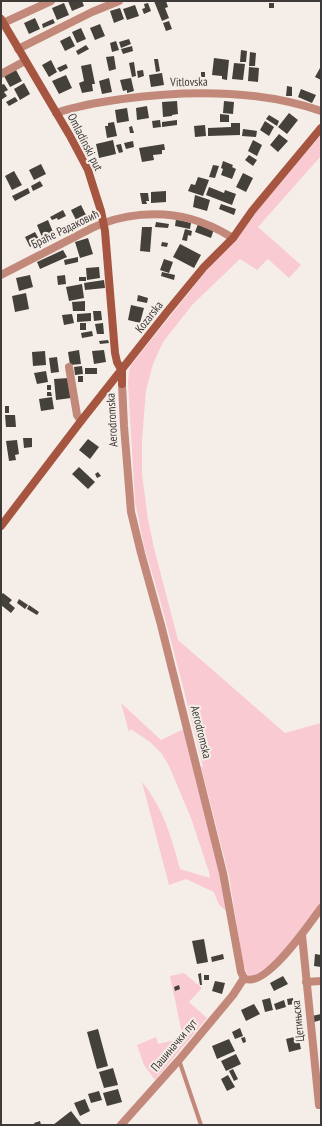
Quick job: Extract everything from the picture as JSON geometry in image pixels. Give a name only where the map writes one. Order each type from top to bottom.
[{"type":"street","points":[[2,22],[52,1]]},
{"type":"street","points":[[18,49],[92,12],[119,1]]},
{"type":"street","name":"Omladinski put","points":[[2,22],[88,170],[104,222],[115,353],[117,362],[122,371],[122,384]]},
{"type":"street","points":[[1,74],[25,61]]},
{"type":"street","name":"Vitlovska","points":[[56,113],[106,101],[192,93],[226,93],[264,97],[304,105],[321,111]]},
{"type":"street","name":"Kozarska","points":[[1,526],[204,267],[233,238],[252,211],[321,128]]},
{"type":"street","name":"Браће Радаковић","points":[[1,275],[104,222],[118,219],[150,215],[191,218],[205,223],[233,238]]},
{"type":"street","points":[[69,367],[77,415],[81,422]]},
{"type":"street","name":"Aerodromska","points":[[122,384],[131,512],[169,655],[223,873],[241,972],[244,978]]},
{"type":"street","points":[[244,978],[252,981],[259,978],[273,967],[302,935],[321,908]]},
{"type":"street","name":"Цетињска","points":[[302,935],[319,1104]]},
{"type":"street","name":"Пашиначки пут","points":[[121,1125],[179,1060],[233,994],[244,978]]},
{"type":"street","points":[[306,982],[321,981]]},
{"type":"lane","points":[[179,1060],[200,1125]]},
{"type":"shaded area","points":[[321,135],[321,156],[258,227],[301,265],[289,278],[268,259],[257,270],[240,259],[193,304],[163,342],[153,364],[146,390],[142,441],[142,474],[148,520],[154,548],[178,640],[285,733],[321,723],[321,902],[309,920],[275,961],[252,977],[247,974],[243,963],[229,876],[201,767],[203,767],[180,675],[144,546],[135,502],[128,383],[131,365],[211,265]]},
{"type":"shaded area","points":[[121,703],[161,740],[184,729],[220,870],[228,911],[220,906],[214,892],[186,879],[169,885],[142,782],[156,802],[166,824],[180,869],[210,878],[209,872],[191,818],[169,766],[162,754],[150,742],[131,729],[129,732]]},
{"type":"shaded area","points":[[184,973],[202,988],[189,1002],[207,1018],[155,1080],[144,1065],[137,1045],[156,1037],[158,1044],[183,1038],[170,976]]},
{"type":"building","points":[[68,1],[82,1],[84,6],[72,11]]},
{"type":"building","points":[[154,1],[166,1],[168,7],[165,8],[169,18],[162,21]]},
{"type":"building","points":[[64,3],[69,15],[57,20],[52,8]]},
{"type":"building","points":[[148,3],[151,11],[144,14],[142,9],[145,8],[144,4]]},
{"type":"building","points":[[269,3],[274,3],[274,8],[269,8]]},
{"type":"building","points":[[135,5],[139,16],[127,20],[123,9]]},
{"type":"building","points":[[120,8],[124,19],[114,23],[110,11]]},
{"type":"building","points":[[35,18],[40,29],[29,34],[24,23]]},
{"type":"building","points":[[53,19],[55,23],[43,28],[42,24]]},
{"type":"building","points":[[169,21],[172,29],[166,31],[163,23]]},
{"type":"building","points":[[100,24],[105,36],[95,40],[90,28]]},
{"type":"building","points":[[81,28],[86,39],[77,43],[72,32]]},
{"type":"building","points":[[70,36],[75,46],[65,51],[60,41]]},
{"type":"building","points":[[129,39],[131,44],[121,48],[119,42]]},
{"type":"building","points":[[116,41],[119,50],[112,52],[110,43]]},
{"type":"building","points":[[86,45],[89,49],[78,55],[76,51]]},
{"type":"building","points":[[132,46],[133,51],[123,54],[121,49]]},
{"type":"building","points":[[241,50],[247,51],[246,62],[240,62]]},
{"type":"building","points":[[250,52],[256,53],[255,66],[249,66]]},
{"type":"building","points":[[114,56],[116,69],[109,71],[106,57]]},
{"type":"building","points":[[214,58],[229,60],[227,80],[222,79],[222,76],[212,75]]},
{"type":"building","points":[[154,59],[158,59],[160,71],[156,72]]},
{"type":"building","points":[[51,60],[57,72],[49,77],[42,65]]},
{"type":"building","points":[[134,62],[136,76],[132,77],[129,63]]},
{"type":"building","points":[[234,63],[245,64],[243,80],[232,79]]},
{"type":"building","points":[[66,64],[68,68],[60,72],[57,68]]},
{"type":"building","points":[[91,64],[95,84],[92,84],[93,91],[82,93],[79,83],[84,81],[81,66]]},
{"type":"building","points":[[249,67],[259,68],[258,82],[248,81]]},
{"type":"building","points":[[320,68],[321,69],[321,80],[315,77]]},
{"type":"building","points":[[16,70],[22,81],[10,87],[4,76]]},
{"type":"building","points":[[143,70],[144,76],[138,78],[137,71]]},
{"type":"building","points":[[201,72],[205,72],[205,77],[201,77]]},
{"type":"building","points":[[162,73],[164,85],[151,87],[149,75]]},
{"type":"building","points":[[66,75],[72,88],[59,94],[52,81]]},
{"type":"building","points":[[109,78],[112,92],[102,94],[99,81]]},
{"type":"building","points":[[131,78],[134,91],[127,93],[127,90],[123,91],[120,80]]},
{"type":"building","points":[[24,83],[30,94],[20,100],[14,89]]},
{"type":"building","points":[[4,84],[8,90],[4,92],[7,96],[1,100],[1,85]]},
{"type":"building","points":[[287,86],[292,87],[292,96],[286,96]]},
{"type":"building","points":[[301,89],[316,95],[312,103],[298,97]]},
{"type":"building","points":[[15,97],[18,101],[9,106],[6,102]]},
{"type":"building","points":[[177,101],[178,114],[163,117],[162,102]]},
{"type":"building","points":[[224,101],[234,102],[233,114],[223,113]]},
{"type":"building","points":[[147,106],[149,118],[137,120],[136,108]]},
{"type":"building","points":[[127,108],[129,121],[117,123],[115,110]]},
{"type":"building","points":[[289,113],[298,120],[287,134],[278,127]]},
{"type":"building","points":[[220,114],[229,115],[229,122],[220,122]]},
{"type":"building","points":[[269,115],[279,121],[277,126],[266,119]]},
{"type":"building","points":[[160,120],[161,127],[153,128],[152,121]]},
{"type":"building","points":[[177,120],[177,125],[162,127],[162,122]]},
{"type":"building","points":[[265,121],[274,127],[269,136],[260,130]]},
{"type":"building","points":[[114,122],[117,136],[107,138],[105,126],[108,126],[108,123]]},
{"type":"building","points":[[231,123],[240,123],[240,135],[208,136],[208,128],[231,127]]},
{"type":"building","points":[[205,125],[206,136],[195,137],[194,126]]},
{"type":"building","points":[[132,126],[134,133],[130,133],[129,127]]},
{"type":"building","points":[[243,129],[257,131],[256,137],[242,136]]},
{"type":"building","points":[[279,134],[288,141],[278,152],[270,145]]},
{"type":"building","points":[[113,140],[116,154],[99,158],[96,144]]},
{"type":"building","points":[[253,140],[262,145],[257,156],[248,151]]},
{"type":"building","points":[[133,141],[134,147],[126,149],[124,143]]},
{"type":"building","points":[[121,144],[123,152],[119,153],[116,145]]},
{"type":"building","points":[[164,144],[165,150],[162,150],[162,154],[153,155],[154,160],[142,162],[139,148]]},
{"type":"building","points":[[249,155],[257,160],[253,166],[245,160]]},
{"type":"building","points":[[223,161],[233,165],[232,167],[236,169],[232,179],[221,175]]},
{"type":"building","points":[[41,164],[46,174],[34,180],[29,170]]},
{"type":"building","points":[[213,165],[219,166],[215,178],[209,177]]},
{"type":"building","points":[[14,171],[22,185],[12,190],[5,176]]},
{"type":"building","points":[[243,173],[253,178],[246,192],[236,187]]},
{"type":"building","points":[[198,177],[209,180],[203,196],[188,191],[191,184],[195,185]]},
{"type":"building","points":[[40,181],[43,186],[33,191],[31,186]]},
{"type":"building","points":[[209,187],[224,193],[225,190],[236,194],[232,205],[206,195]]},
{"type":"building","points":[[28,188],[30,193],[15,201],[12,196]]},
{"type":"building","points":[[166,191],[166,202],[151,203],[151,192]]},
{"type":"building","points":[[140,193],[148,193],[149,201],[146,201],[147,204],[142,204]]},
{"type":"building","points":[[195,195],[210,200],[207,211],[193,207]]},
{"type":"building","points":[[221,204],[236,209],[234,215],[219,209]]},
{"type":"building","points":[[81,205],[87,217],[77,222],[71,210]]},
{"type":"building","points":[[63,210],[66,216],[58,220],[57,218],[52,220],[50,217]]},
{"type":"building","points":[[176,219],[191,223],[190,229],[175,226]]},
{"type":"building","points":[[48,220],[53,232],[42,237],[37,225]]},
{"type":"building","points":[[156,222],[169,224],[168,228],[155,227]]},
{"type":"building","points":[[198,224],[214,229],[211,238],[195,232]]},
{"type":"building","points":[[142,227],[152,227],[150,252],[140,251]]},
{"type":"building","points":[[185,229],[192,231],[191,236],[188,235],[187,241],[182,240]]},
{"type":"building","points":[[35,232],[40,241],[30,247],[25,237]]},
{"type":"building","points":[[88,238],[93,254],[80,258],[75,242]]},
{"type":"building","points":[[162,242],[168,243],[167,247],[161,246]]},
{"type":"building","points":[[180,244],[201,255],[194,268],[173,257]]},
{"type":"building","points":[[63,250],[67,257],[40,269],[37,262]]},
{"type":"building","points":[[78,257],[78,262],[65,265],[64,260]]},
{"type":"building","points":[[164,259],[173,262],[169,273],[160,270]]},
{"type":"building","points":[[99,267],[100,278],[87,280],[86,268]]},
{"type":"building","points":[[162,272],[175,275],[174,280],[161,276]]},
{"type":"building","points":[[30,275],[33,287],[19,291],[16,278]]},
{"type":"building","points":[[65,275],[66,284],[58,285],[57,276]]},
{"type":"building","points":[[79,277],[86,277],[86,281],[79,281]]},
{"type":"building","points":[[104,280],[105,288],[85,290],[84,283]]},
{"type":"building","points":[[82,284],[84,298],[69,301],[66,287]]},
{"type":"building","points":[[26,293],[29,309],[15,312],[12,296]]},
{"type":"building","points":[[138,295],[148,298],[147,303],[137,301]]},
{"type":"building","points":[[85,301],[85,311],[73,311],[72,302]]},
{"type":"building","points":[[131,305],[144,308],[140,323],[128,320]]},
{"type":"building","points":[[93,311],[101,311],[102,320],[94,321]]},
{"type":"building","points":[[91,313],[91,321],[77,322],[77,314]]},
{"type":"building","points":[[72,314],[74,323],[64,325],[62,315]]},
{"type":"building","points":[[80,323],[86,323],[86,330],[80,330]]},
{"type":"building","points":[[103,323],[104,334],[97,334],[95,324]]},
{"type":"building","points":[[92,331],[93,336],[82,338],[81,333]]},
{"type":"building","points":[[108,340],[109,343],[100,344],[99,341]]},
{"type":"building","points":[[79,350],[81,364],[70,365],[68,352]]},
{"type":"building","points":[[104,350],[106,362],[94,364],[92,351]]},
{"type":"building","points":[[45,351],[46,365],[33,366],[32,352]]},
{"type":"building","points":[[57,357],[59,372],[51,373],[49,358]]},
{"type":"building","points":[[82,366],[83,374],[75,375],[74,367]]},
{"type":"building","points":[[85,368],[97,368],[97,374],[85,374]]},
{"type":"building","points":[[46,371],[48,382],[37,384],[34,373]]},
{"type":"building","points":[[78,376],[83,376],[83,382],[78,382]]},
{"type":"building","points":[[69,378],[71,398],[56,400],[54,379]]},
{"type":"building","points":[[47,385],[51,385],[51,390],[47,390]]},
{"type":"building","points":[[47,392],[51,392],[52,396],[47,396]]},
{"type":"building","points":[[52,397],[54,409],[41,411],[39,399]]},
{"type":"building","points":[[5,406],[9,406],[9,413],[5,413]]},
{"type":"building","points":[[5,415],[15,415],[16,427],[6,427]]},
{"type":"building","points":[[23,438],[32,438],[32,447],[24,448]]},
{"type":"building","points":[[88,439],[99,447],[90,459],[79,450]]},
{"type":"building","points":[[17,440],[19,454],[15,455],[16,460],[9,461],[6,441]]},
{"type":"building","points":[[79,467],[95,482],[88,489],[72,474]]},
{"type":"building","points":[[98,472],[101,476],[97,478],[95,474]]},
{"type":"building","points":[[3,593],[12,600],[9,603],[15,608],[11,613],[1,605],[1,595]]},
{"type":"building","points":[[19,599],[28,605],[25,609],[17,603]]},
{"type":"building","points":[[29,605],[39,612],[37,615],[27,609]]},
{"type":"building","points":[[204,939],[208,962],[197,964],[192,941]]},
{"type":"building","points":[[223,954],[224,959],[212,962],[211,957]]},
{"type":"building","points":[[315,954],[321,955],[321,967],[314,966]]},
{"type":"building","points":[[201,973],[202,985],[200,985],[198,974]]},
{"type":"building","points":[[204,975],[209,975],[209,980],[204,980]]},
{"type":"building","points":[[283,976],[288,984],[274,991],[270,983]]},
{"type":"building","points":[[215,981],[225,983],[222,994],[212,991]]},
{"type":"building","points":[[179,985],[180,989],[175,991],[174,987]]},
{"type":"building","points":[[270,998],[273,1010],[265,1012],[262,1000]]},
{"type":"building","points":[[293,998],[294,1004],[288,1005],[287,999]]},
{"type":"building","points":[[284,1000],[286,1007],[276,1010],[274,1004]]},
{"type":"building","points":[[254,1004],[260,1014],[246,1021],[241,1010]]},
{"type":"building","points":[[321,1014],[321,1020],[314,1022],[312,1016]]},
{"type":"building","points":[[240,1028],[243,1036],[235,1039],[232,1032]]},
{"type":"building","points":[[98,1029],[108,1066],[97,1069],[87,1032]]},
{"type":"building","points":[[298,1036],[301,1049],[289,1052],[286,1039]]},
{"type":"building","points":[[245,1037],[246,1042],[243,1043],[241,1038]]},
{"type":"building","points":[[229,1039],[235,1051],[217,1059],[212,1046]]},
{"type":"building","points":[[236,1054],[241,1064],[226,1071],[221,1061]]},
{"type":"building","points":[[113,1068],[118,1085],[104,1088],[99,1072]]},
{"type":"building","points":[[233,1069],[238,1079],[234,1081],[229,1071]]},
{"type":"building","points":[[228,1075],[235,1087],[227,1091],[221,1079]]},
{"type":"building","points":[[118,1089],[122,1102],[107,1106],[103,1093]]},
{"type":"building","points":[[99,1091],[102,1100],[91,1103],[88,1094]]},
{"type":"building","points":[[85,1099],[90,1111],[80,1116],[74,1103]]},
{"type":"building","points":[[71,1111],[81,1124],[53,1125]]},
{"type":"building","points":[[40,1121],[41,1125],[35,1125],[34,1123]]}]
